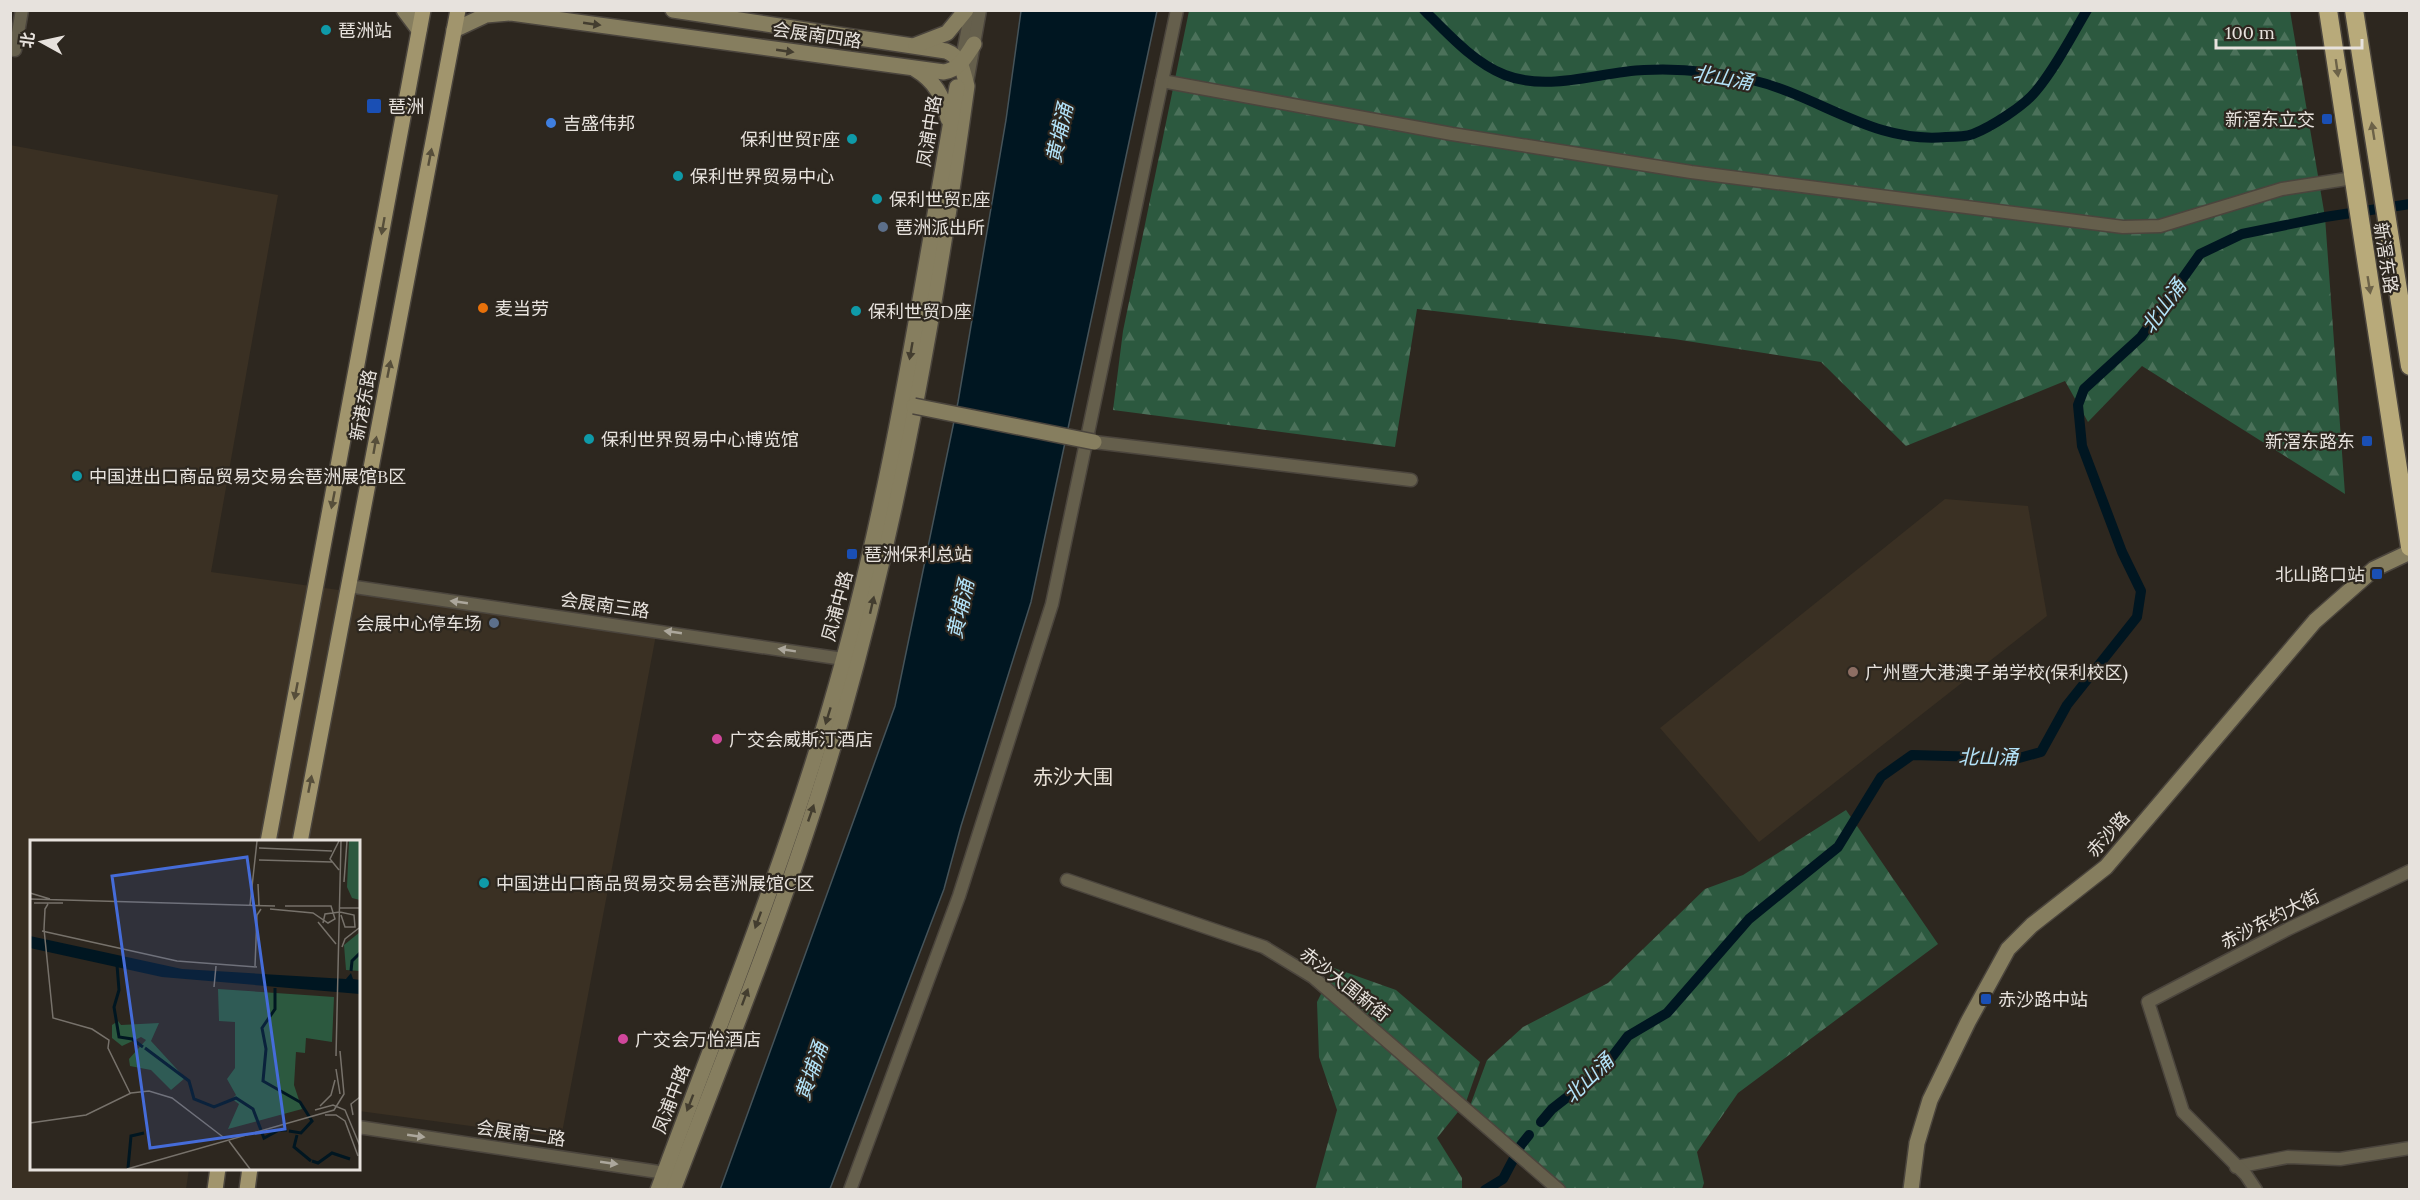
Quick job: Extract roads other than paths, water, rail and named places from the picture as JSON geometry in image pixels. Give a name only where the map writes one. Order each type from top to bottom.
[{"type":"highway","name":"新滘东路","points":[[2328,10],[2409,547]]},
{"type":"highway","name":"新滘东路","points":[[2354,10],[2409,366]]},
{"type":"main road","name":"新港东路","points":[[268,840],[337,483],[423,10]]},
{"type":"main road","name":"新港东路","points":[[300,840],[458,10]]},
{"type":"main road","points":[[214,1190],[218,1170]]},
{"type":"main road","points":[[247,1190],[250,1170]]},
{"type":"street","points":[[10,49],[15,50],[22,10]]},
{"type":"street","points":[[404,10],[418,30]]},
{"type":"street","name":"会展南四路","points":[[454,30],[486,15],[510,12],[944,72],[961,63],[952,53],[915,46],[673,10]]},
{"type":"street","points":[[915,46],[946,33],[966,10]]},
{"type":"street","name":"凤浦中路","points":[[850,660],[889,468],[971,10]]},
{"type":"street","name":"凤浦中路","points":[[658,1190],[672,1179],[800,847],[894,507],[914,406],[980,10]]},
{"type":"street","points":[[850,1190],[959,896],[1052,604],[1057,571],[1177,10]]},
{"type":"street","points":[[967,86],[961,63],[974,44]]},
{"type":"street","points":[[912,67],[925,75],[941,93],[950,128]]},
{"type":"street","points":[[1162,81],[1452,134],[1691,172],[2123,227],[2160,226],[2282,189],[2354,186]]},
{"type":"street","points":[[914,406],[1094,442],[1411,480]]},
{"type":"street","name":"赤沙路","points":[[1911,1190],[1922,1121],[1968,1022],[2008,949],[2032,925],[2106,867],[2315,621],[2374,568],[2409,552]]},
{"type":"street","name":"会展南三路","points":[[348,586],[850,660]]},
{"type":"street","name":"赤沙东约大街","points":[[2236,1167],[2183,1112],[2148,1002],[2288,929],[2409,871]]},
{"type":"street","name":"赤沙大围新街","points":[[1066,880],[1264,947],[1313,977],[1559,1190]]},
{"type":"street","name":"会展南二路","points":[[360,1127],[672,1179]]},
{"type":"street","points":[[2236,1167],[2288,1157],[2340,1159],[2409,1148]]},
{"type":"street","points":[[2236,1167],[2256,1190]]},
{"type":"water","name":"黄埔涌","points":[[1021,11],[1157,11],[1031,602],[961,826],[944,889],[830,1189],[720,1190],[895,706],[958,402],[1006,120]]},
{"type":"waterway","name":"北山涌","points":[[1424,10],[1482,63],[1505,75],[1522,80],[1539,82],[1574,80],[1644,70],[1685,70],[1712,73],[1777,87],[1870,126],[1919,137],[1970,135],[2016,109],[2031,97],[2043,82],[2087,10]]},
{"type":"waterway","name":"北山涌","points":[[1541,1122],[1552,1109],[1602,1070],[1628,1036],[1667,1013],[1749,919],[1838,847],[1881,777],[1912,755],[2019,758],[2041,752],[2067,705],[2137,617],[2141,591],[2122,552],[2082,446],[2078,405],[2084,389],[2141,337],[2200,254],[2242,234],[2325,217],[2410,204]]},
{"type":"waterway","name":"北山涌","points":[[1485,1190],[1503,1179],[1521,1145],[1529,1135]]},
{"type":"place","name":"琶洲站","points":[[326,30]]},
{"type":"place","name":"琶洲","points":[[374,106]]},
{"type":"place","name":"新滘东立交","points":[[2327,119]]},
{"type":"place","name":"吉盛伟邦","points":[[551,123]]},
{"type":"place","name":"保利世贸F座","points":[[852,139]]},
{"type":"place","name":"保利世界贸易中心","points":[[678,176]]},
{"type":"place","name":"保利世贸E座","points":[[877,199]]},
{"type":"place","name":"琶洲派出所","points":[[883,227]]},
{"type":"place","name":"麦当劳","points":[[483,308]]},
{"type":"place","name":"保利世贸D座","points":[[856,311]]},
{"type":"place","name":"保利世界贸易中心博览馆","points":[[589,439]]},
{"type":"place","name":"新滘东路东","points":[[2367,441]]},
{"type":"place","name":"中国进出口商品贸易交易会琶洲展馆B区","points":[[77,476]]},
{"type":"place","name":"琶洲保利总站","points":[[852,554]]},
{"type":"place","name":"北山路口站","points":[[2377,574]]},
{"type":"place","name":"会展中心停车场","points":[[494,623]]},
{"type":"place","name":"广州暨大港澳子弟学校(保利校区)","points":[[1853,672]]},
{"type":"place","name":"广交会威斯汀酒店","points":[[717,739]]},
{"type":"place","name":"中国进出口商品贸易交易会琶洲展馆C区","points":[[484,883]]},
{"type":"place","name":"赤沙路中站","points":[[1986,999]]},
{"type":"place","name":"广交会万怡酒店","points":[[623,1039]]},
{"type":"district","name":"赤沙大围","points":[[1073,776]]}]
